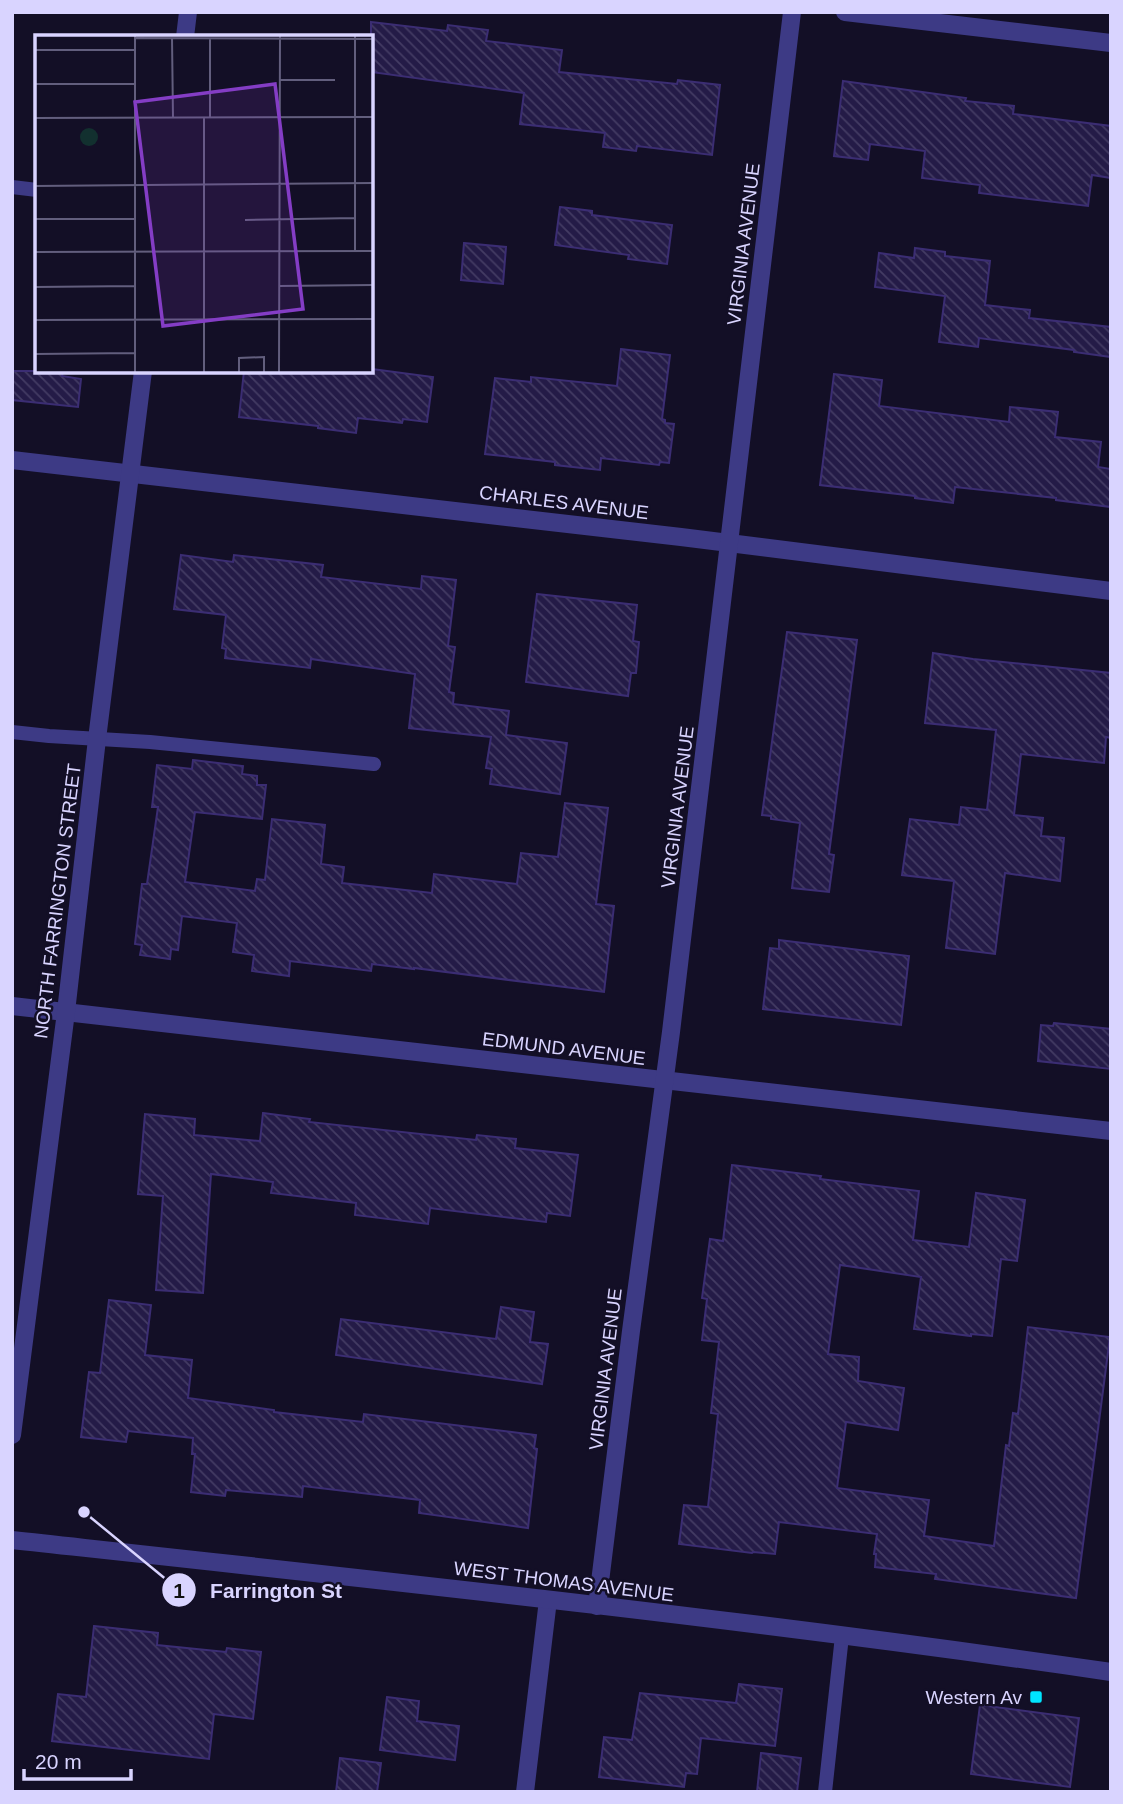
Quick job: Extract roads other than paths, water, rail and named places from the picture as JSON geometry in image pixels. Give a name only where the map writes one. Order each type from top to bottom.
[{"type":"street","points":[[185,35],[188,12]]},
{"type":"street","name":"VIRGINIA AVENUE","points":[[597,1606],[665,1081],[792,12]]},
{"type":"street","points":[[845,12],[1111,43]]},
{"type":"street","name":"NORTH FARRINGTON STREET","points":[[12,1435],[143,373]]},
{"type":"street","name":"CHARLES AVENUE","points":[[12,460],[729,543],[1111,591]]},
{"type":"street","name":"EDMUND AVENUE","points":[[12,1006],[1111,1131]]},
{"type":"street","name":"WEST THOMAS AVENUE","points":[[12,1540],[548,1600],[1111,1672]]},
{"type":"street","points":[[525,1792],[548,1600]]},
{"type":"lane","points":[[12,187],[35,190]]},
{"type":"lane","points":[[12,732],[150,742],[374,764]]},
{"type":"lane","points":[[825,1792],[842,1636]]},
{"type":"place","name":"Farrington St","points":[[84,1512]]},
{"type":"place","name":"Western Av","points":[[1036,1697]]}]
